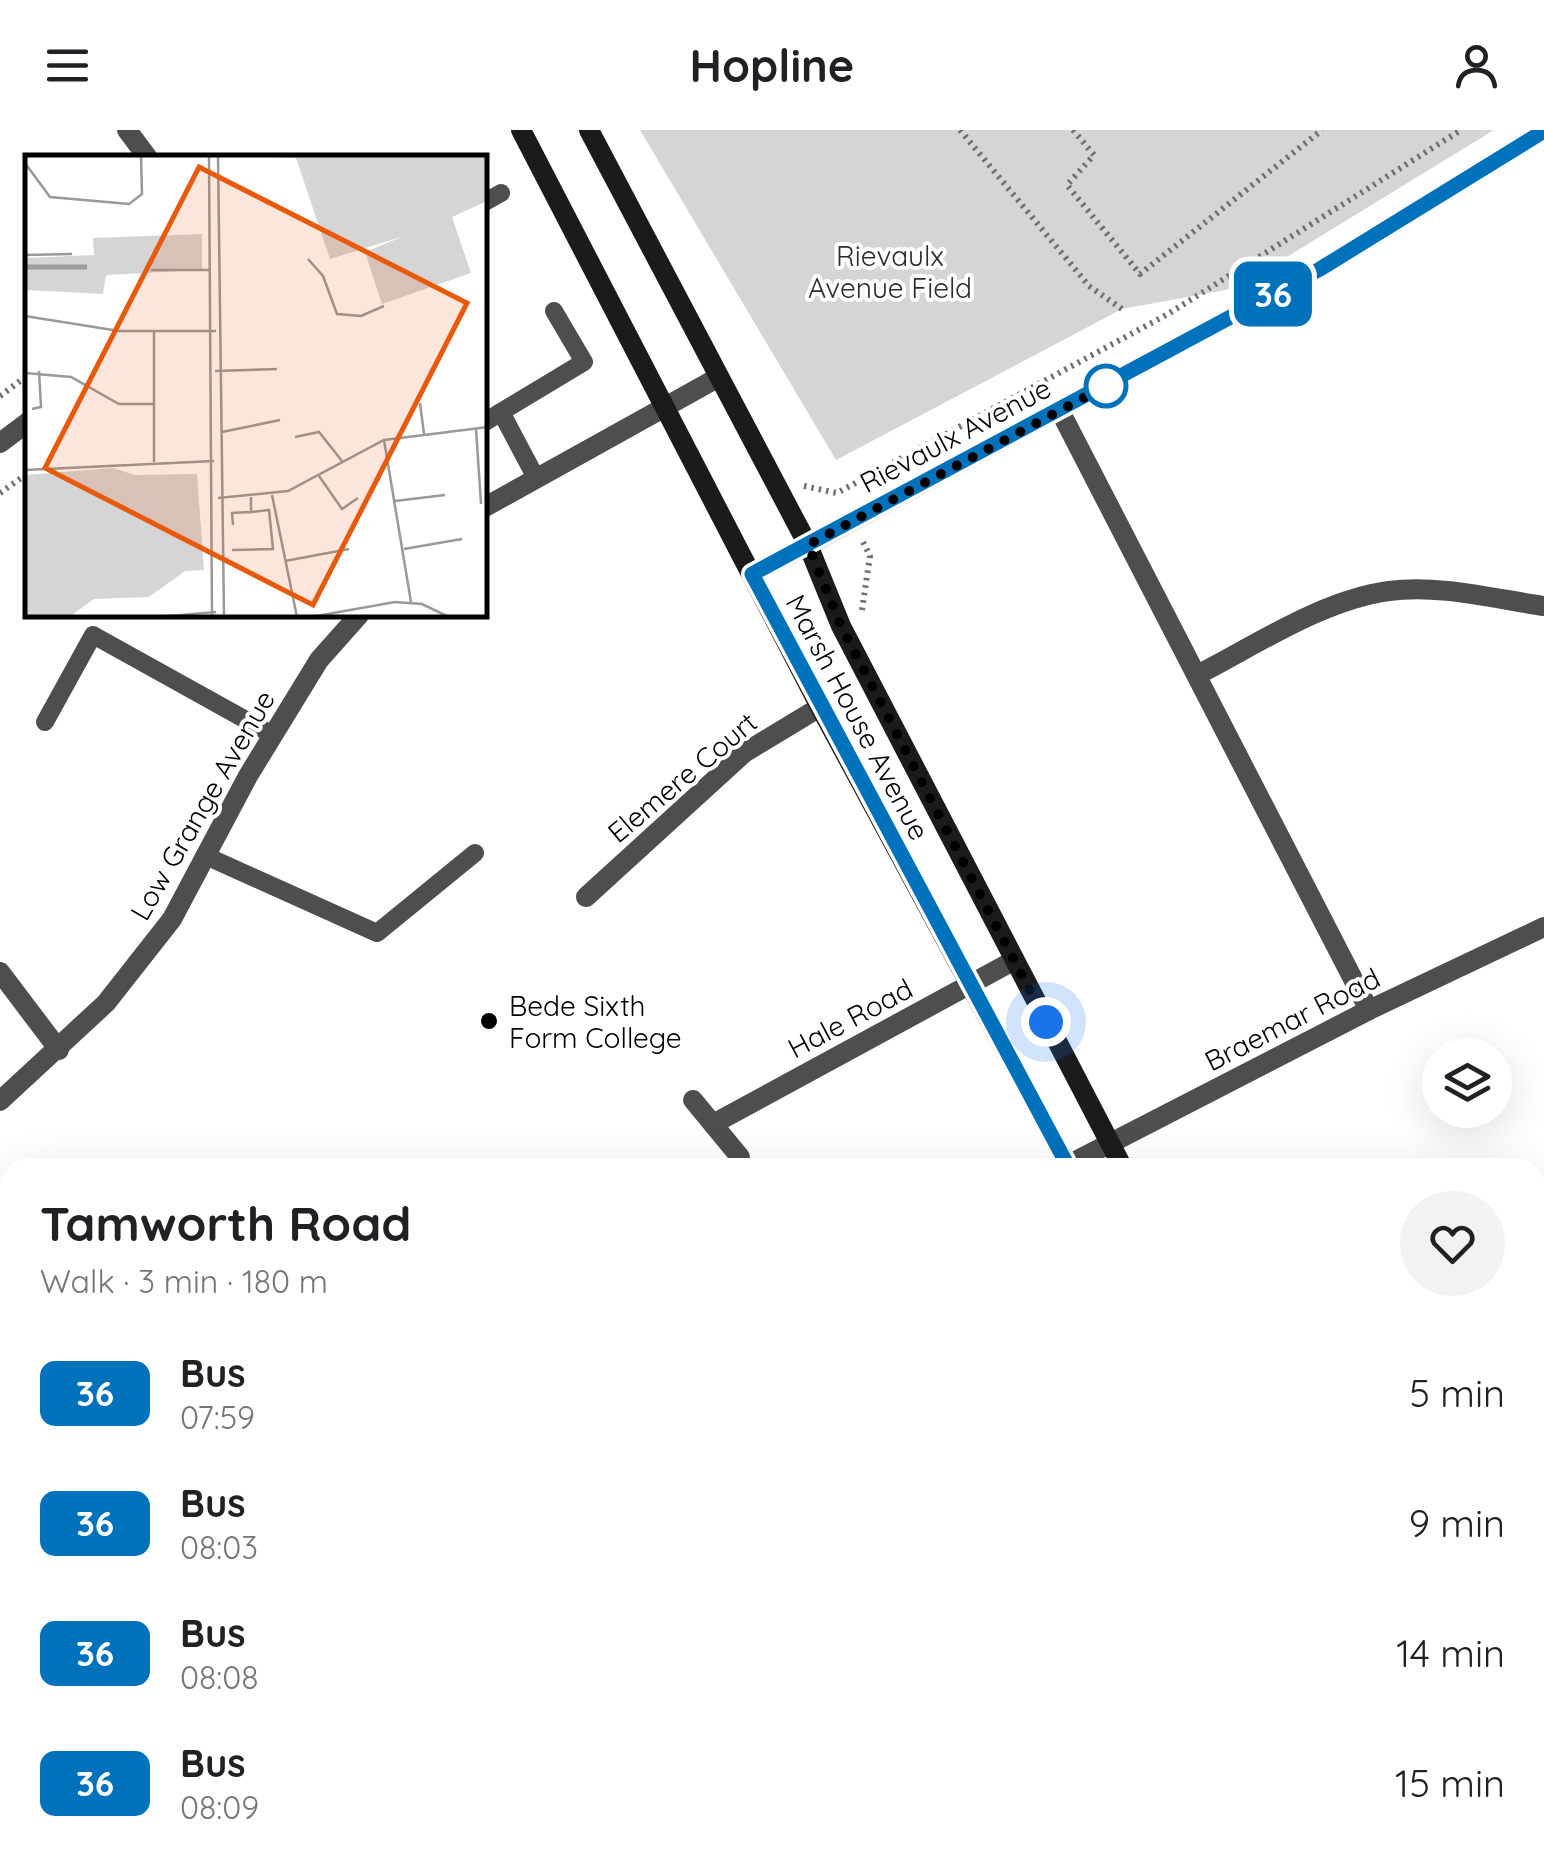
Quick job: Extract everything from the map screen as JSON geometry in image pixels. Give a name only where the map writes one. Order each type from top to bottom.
[{"type":"street","points":[[126,130],[146,155]]},
{"type":"street","name":"Marsh House Avenue","points":[[520,130],[820,707],[1064,1158]]},
{"type":"street","name":"Marsh House Avenue","points":[[589,130],[808,545],[841,626],[1118,1158]]},
{"type":"street","name":"Rievaulx Avenue","points":[[752,574],[1320,269],[1544,131]]},
{"type":"street","points":[[488,505],[719,377]]},
{"type":"street","points":[[1060,411],[1369,1010]]},
{"type":"street","points":[[0,443],[25,424]]},
{"type":"street","points":[[1197,676],[1310,619],[1358,598],[1391,590],[1544,606]]},
{"type":"street","name":"Low Grange Avenue","points":[[0,1101],[60,1050],[106,1003],[172,919],[319,660],[356,618]]},
{"type":"street","name":"Elemere Court","points":[[586,898],[744,753],[820,707]]},
{"type":"street","name":"Braemar Road","points":[[1083,1158],[1369,1010],[1544,927]]},
{"type":"street","name":"Hale Road","points":[[713,1124],[1014,961]]},
{"type":"street","points":[[0,972],[60,1050]]},
{"type":"street","points":[[693,1100],[740,1156]]},
{"type":"lane","points":[[536,478],[493,417],[584,362],[554,311]]},
{"type":"lane","points":[[45,722],[93,635],[274,735]]},
{"type":"lane","points":[[206,856],[377,932],[476,853]]},
{"type":"path","points":[[960,130],[1089,286],[1122,309]]},
{"type":"path","points":[[1073,130],[1094,156],[1067,185],[1140,274],[1322,130]]},
{"type":"path","points":[[773,480],[836,493],[1168,314],[1461,130]]},
{"type":"path","points":[[0,396],[25,377]]},
{"type":"path","points":[[0,493],[25,475]]},
{"type":"path","points":[[836,493],[870,556],[861,617]]},
{"type":"green space","name":"Rievaulx Avenue Field","points":[[640,130],[1494,130],[1236,288],[1122,309],[836,460]]},
{"type":"bus line","name":"36","points":[[1064,1158],[752,574],[1320,269],[1544,131]]},
{"type":"place","name":"Bede Sixth Form College","points":[[489,1021]]},
{"type":"route","points":[[1046,1022],[841,626],[808,545],[1106,386]]}]
